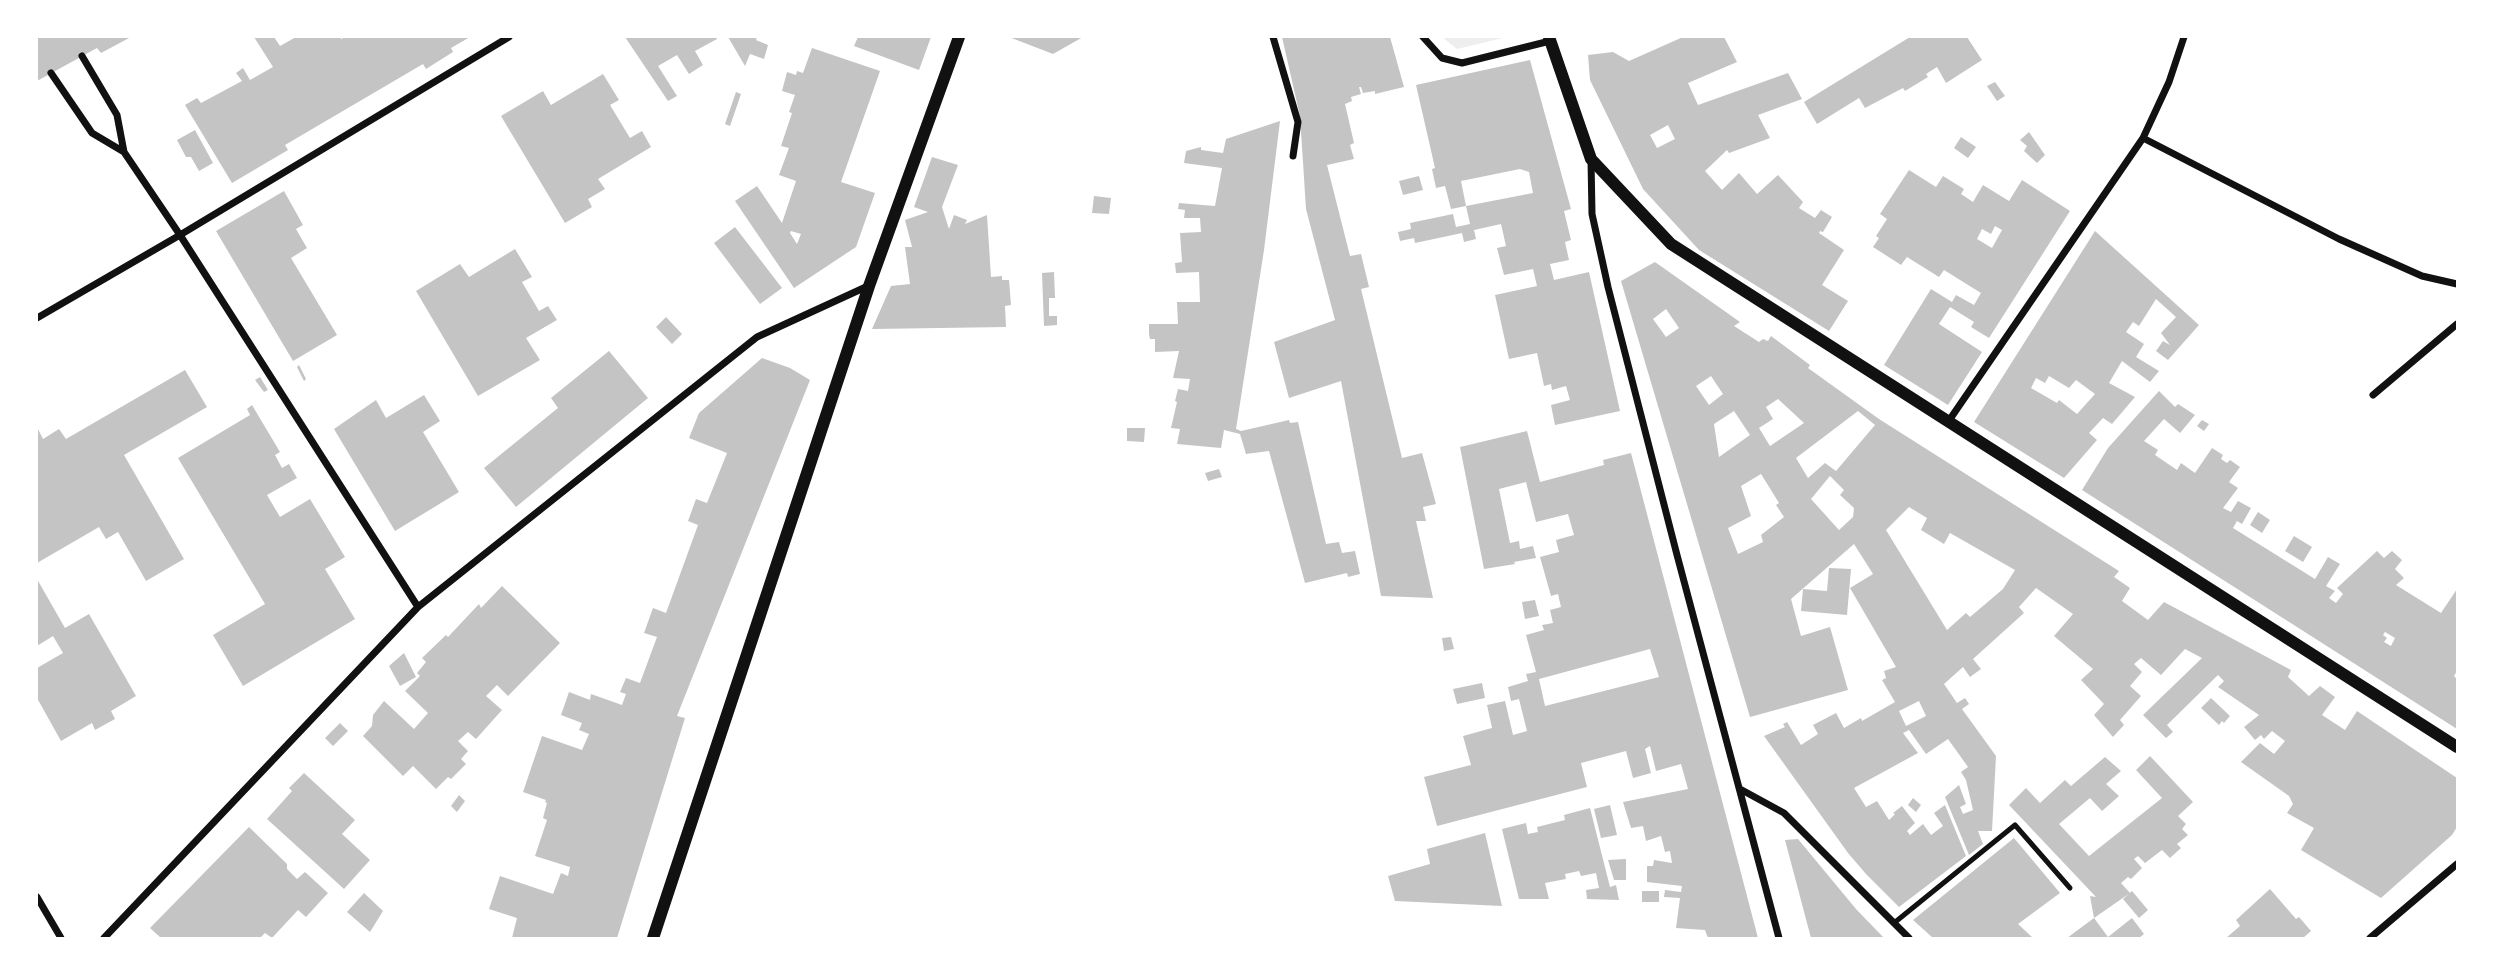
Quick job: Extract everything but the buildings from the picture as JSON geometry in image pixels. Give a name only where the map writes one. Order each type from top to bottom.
[{"type":"street","points":[[37,318],[509,37]]},
{"type":"street","points":[[653,938],[869,286],[958,37]]},
{"type":"street","points":[[1273,37],[1298,121],[1293,156]]},
{"type":"street","points":[[1423,37],[1442,58],[1462,63],[1550,39],[1591,159],[1592,214],[1608,288],[1676,555],[1779,938]]},
{"type":"street","points":[[1948,422],[2143,138],[2169,82],[2184,37]]},
{"type":"street","points":[[82,55],[117,115],[124,152],[418,607]]},
{"type":"street","points":[[51,73],[92,133],[124,152]]},
{"type":"street","points":[[2143,138],[2339,239],[2422,276],[2457,284]]},
{"type":"street","points":[[1591,159],[1671,244],[2457,747]]},
{"type":"street","points":[[104,938],[418,607],[758,337],[869,286]]},
{"type":"street","points":[[2372,395],[2457,324]]},
{"type":"street","points":[[1740,789],[1784,813],[1909,938]]},
{"type":"street","points":[[2370,938],[2457,864]]},
{"type":"street","points":[[37,897],[61,938]]},
{"type":"lane","points":[[1894,923],[2015,825],[2070,888]]},
{"type":"shaded area","points":[[1442,37],[1507,37],[1457,49]]}]
